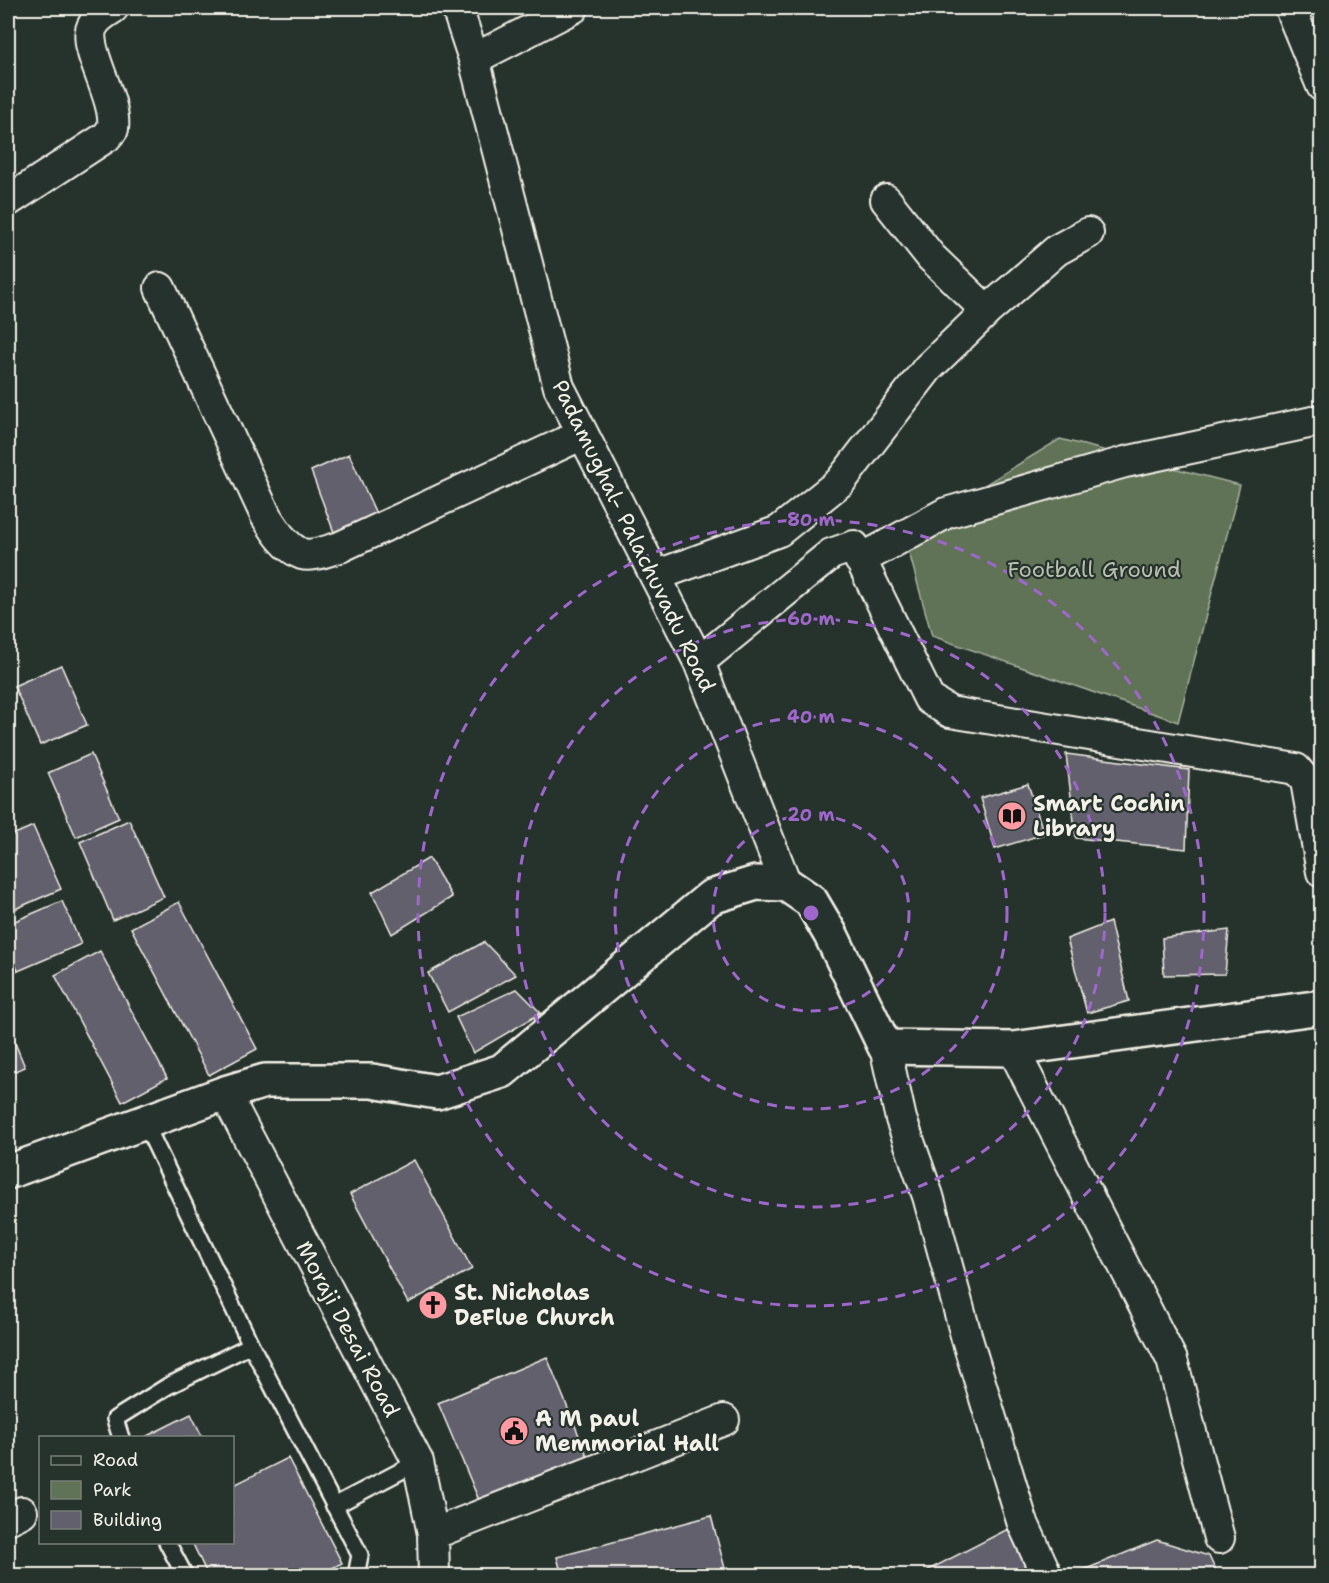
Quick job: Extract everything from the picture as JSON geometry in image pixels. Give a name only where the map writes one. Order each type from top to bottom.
[{"type":"main road","points":[[8,1172],[264,1081],[372,1081],[437,1092],[502,1071],[711,897],[756,884],[786,884],[811,901],[831,935],[885,1047],[1013,1049],[1322,1007]]},
{"type":"street","points":[[8,201],[106,137],[113,129],[113,109],[90,37],[94,24],[113,8]]},
{"type":"street","name":"Padamughal- Palachuvadu Road","points":[[457,8],[474,59],[559,387],[699,662],[786,884]]},
{"type":"street","points":[[474,59],[573,8]]},
{"type":"street","points":[[1290,8],[1322,86]]},
{"type":"street","points":[[886,200],[931,257],[987,311]]},
{"type":"street","points":[[655,576],[778,531],[787,524],[840,482],[928,369],[987,311],[1057,250],[1088,233]]},
{"type":"street","points":[[160,288],[266,516],[281,539],[303,554],[318,553],[340,547],[583,434]]},
{"type":"street","points":[[860,560],[946,513],[1125,462],[1322,420]]},
{"type":"street","points":[[699,662],[831,554],[854,546],[929,699],[950,712],[1296,769],[1314,779],[1322,872]]},
{"type":"street","points":[[885,1047],[901,1119],[928,1196],[1022,1521],[1047,1575]]},
{"type":"street","points":[[1013,1049],[1172,1360],[1219,1538]]},
{"type":"street","name":"Moraji Desai Road","points":[[225,1093],[418,1462],[432,1534],[434,1575]]},
{"type":"street","points":[[432,1534],[724,1420]]},
{"type":"lane","points":[[145,1123],[250,1345],[360,1555],[356,1575]]},
{"type":"lane","points":[[121,1436],[115,1419],[168,1386],[250,1345]]},
{"type":"lane","points":[[334,1506],[418,1462]]},
{"type":"lane","points":[[167,1544],[185,1575]]},
{"type":"green space","name":"Football Ground","points":[[1060,439],[1240,485],[1178,722],[932,636],[904,534]]},
{"type":"building","points":[[349,454],[378,518],[335,535],[311,471]]},
{"type":"building","points":[[61,665],[87,725],[40,745],[14,686]]},
{"type":"building","points":[[91,754],[119,818],[76,837],[48,773]]},
{"type":"building","points":[[1066,754],[1189,770],[1186,849],[1076,838]]},
{"type":"building","points":[[8,767],[13,779],[8,781]]},
{"type":"building","name":"Smart Cochin Library","points":[[1028,784],[1044,834],[995,849],[980,798]]},
{"type":"building","points":[[129,820],[164,897],[113,920],[80,842]]},
{"type":"building","points":[[33,826],[61,889],[8,912],[8,837]]},
{"type":"building","points":[[429,858],[452,897],[392,934],[372,892]]},
{"type":"building","points":[[62,901],[81,944],[18,971],[8,947],[8,924]]},
{"type":"building","points":[[179,902],[257,1049],[209,1075],[131,928]]},
{"type":"building","points":[[1110,922],[1129,1001],[1087,1013],[1067,939]]},
{"type":"building","points":[[1229,930],[1225,974],[1164,975],[1162,938]]},
{"type":"building","points":[[484,942],[516,975],[448,1012],[428,973]]},
{"type":"building","points":[[100,951],[167,1078],[122,1102],[55,975]]},
{"type":"building","points":[[517,989],[541,1013],[473,1053],[456,1017]]},
{"type":"building","points":[[8,1026],[25,1067],[8,1074]]},
{"type":"building","points":[[414,1160],[472,1269],[408,1303],[350,1194]]},
{"type":"building","name":"A M paul Memmorial Hall","points":[[547,1357],[589,1460],[481,1505],[438,1403]]},
{"type":"building","points":[[191,1414],[202,1436],[147,1436]]},
{"type":"building","points":[[288,1458],[342,1563],[317,1576],[208,1576],[193,1544],[234,1544],[234,1485]]},
{"type":"building","points":[[711,1516],[727,1576],[562,1576],[557,1557]]},
{"type":"building","points":[[1008,1529],[1032,1576],[930,1576],[928,1570]]},
{"type":"building","points":[[1157,1540],[1209,1556],[1218,1576],[1074,1574]]},
{"type":"place","name":"Smart Cochin Library","points":[[1012,816]]},
{"type":"place","name":"St. Nicholas DeFlue Church","points":[[433,1305]]},
{"type":"place","name":"A M paul Memmorial Hall","points":[[514,1431]]}]
